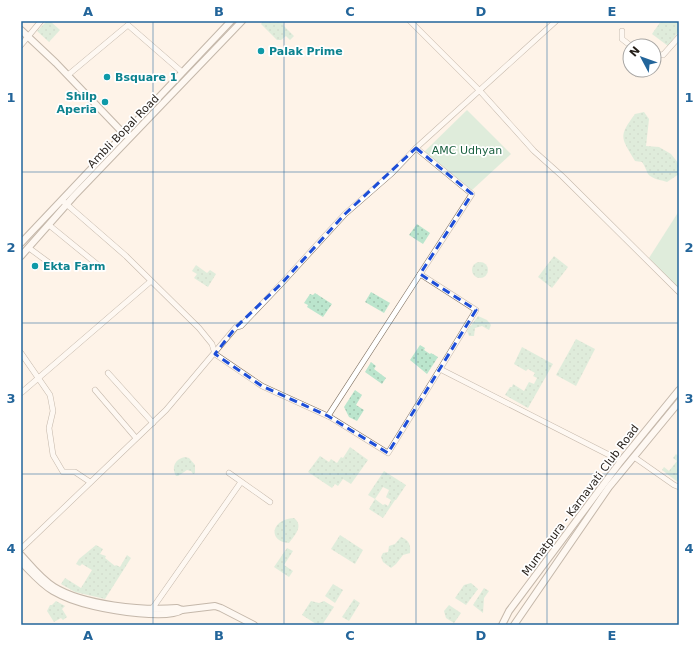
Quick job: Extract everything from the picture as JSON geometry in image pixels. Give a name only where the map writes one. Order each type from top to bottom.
[{"type":"street","points":[[21,45],[41,21]]},
{"type":"street","name":"Ambli Bopal Road","points":[[21,243],[123,133],[231,21]]},
{"type":"street","name":"Ambli Bopal Road","points":[[21,256],[67,204],[242,21]]},
{"type":"street","points":[[21,549],[166,410],[215,354],[236,327],[241,326],[346,214],[392,173],[416,148],[556,21]]},
{"type":"street","points":[[412,22],[480,91],[534,151],[562,176],[679,292]]},
{"type":"street","points":[[68,75],[128,25],[182,72]]},
{"type":"street","points":[[21,30],[68,75],[129,139]]},
{"type":"street","points":[[622,31],[622,38]]},
{"type":"street","points":[[662,55],[679,37]]},
{"type":"street","points":[[328,416],[472,194],[416,148]]},
{"type":"street","points":[[61,200],[122,252],[207,337],[214,348],[215,354],[262,386],[328,416],[388,453],[476,310],[420,274]]},
{"type":"street","points":[[49,225],[98,265]]},
{"type":"street","points":[[29,248],[48,262]]},
{"type":"street","points":[[21,393],[151,281]]},
{"type":"street","points":[[21,353],[50,395],[53,411],[49,428],[53,455],[63,472],[75,472],[90,482]]},
{"type":"street","points":[[440,369],[620,461]]},
{"type":"street","points":[[108,373],[153,423]]},
{"type":"street","points":[[95,390],[136,438]]},
{"type":"street","name":"Mumatpura - Karnavati Club Road","points":[[502,625],[509,611],[620,461],[679,390]]},
{"type":"street","name":"Mumatpura - Karnavati Club Road","points":[[514,625],[609,487],[679,402]]},
{"type":"street","points":[[634,457],[679,487]]},
{"type":"street","points":[[228,473],[270,502]]},
{"type":"street","points":[[152,609],[241,482]]},
{"type":"street","points":[[21,555],[55,590],[102,603],[128,607],[152,609],[177,608],[182,610]]},
{"type":"street","points":[[21,562],[37,578],[68,598],[93,606],[148,614],[177,613],[182,610],[215,606],[254,625]]},
{"type":"highlighted area","points":[[416,148],[472,194],[420,274],[476,310],[388,453],[328,416],[262,386],[215,354],[236,327],[282,283],[345,214]]},
{"type":"green space","points":[[47,21],[50,21],[60,30],[49,42],[37,31]]},
{"type":"green space","points":[[263,21],[282,21],[284,26],[294,36],[290,40],[286,36],[281,40],[277,40],[261,24]]},
{"type":"green space","points":[[661,21],[679,21],[679,31],[668,46],[662,42],[662,38],[657,38],[652,34]]},
{"type":"green space","name":"AMC Udhyan","points":[[467,110],[511,154],[471,191],[424,152]]},
{"type":"green space","points":[[644,112],[649,119],[646,146],[659,147],[671,154],[679,164],[679,174],[667,182],[650,176],[642,162],[635,161],[624,142],[624,133],[635,114]]},
{"type":"green space","points":[[679,211],[679,289],[649,258]]},
{"type":"green space","points":[[417,224],[430,233],[423,244],[409,235]]},
{"type":"green space","points":[[554,256],[568,267],[552,288],[538,277]]},
{"type":"green space","points":[[480,262],[487,267],[488,270],[483,277],[480,278],[473,273],[472,270],[477,263]]},
{"type":"green space","points":[[196,265],[207,273],[210,270],[216,274],[208,287],[194,278],[197,274],[192,271]]},
{"type":"green space","points":[[371,292],[390,303],[384,313],[365,302]]},
{"type":"green space","points":[[315,293],[332,304],[323,317],[307,307],[308,305],[304,303],[310,294],[313,295]]},
{"type":"green space","points":[[478,316],[487,320],[491,325],[489,330],[482,326],[475,328],[474,336],[469,336],[467,331]]},
{"type":"green space","points":[[576,339],[595,349],[576,386],[556,375]]},
{"type":"green space","points":[[420,345],[430,354],[431,353],[438,357],[427,374],[410,360]]},
{"type":"green space","points":[[522,347],[553,364],[528,408],[505,395],[513,384],[524,391],[529,382],[534,384],[537,378],[533,376],[535,373],[528,369],[526,371],[514,364]]},
{"type":"green space","points":[[371,362],[376,366],[374,369],[386,378],[382,384],[365,372]]},
{"type":"green space","points":[[355,390],[362,395],[356,405],[364,410],[357,421],[349,417],[344,407]]},
{"type":"green space","points":[[350,447],[368,460],[351,484],[343,479],[338,486],[335,484],[332,488],[308,472],[320,456],[329,462],[331,459],[337,463],[341,457],[343,458]]},
{"type":"green space","points":[[676,454],[679,457],[679,483],[662,470],[664,467],[669,471],[677,461],[673,458]]},
{"type":"green space","points":[[185,457],[189,458],[195,465],[195,473],[193,474],[191,471],[187,470],[176,476],[174,470],[175,464]]},
{"type":"green space","points":[[384,471],[406,485],[383,518],[369,509],[375,499],[368,495]],"holes":[[[383,487],[389,490],[386,497],[391,500],[388,506],[385,504],[383,505],[375,499]]]},
{"type":"green space","points":[[294,518],[298,524],[296,534],[289,543],[282,542],[275,535],[276,527],[286,520]]},
{"type":"green space","points":[[340,535],[363,550],[355,564],[331,549]]},
{"type":"green space","points":[[401,537],[409,543],[410,553],[403,555],[391,568],[383,562],[381,557],[383,553],[388,552],[389,546],[395,544]]},
{"type":"green space","points":[[96,545],[103,549],[100,554],[106,556],[105,558],[115,566],[120,567],[127,555],[131,558],[105,599],[75,592],[61,584],[65,578],[81,588],[92,570],[82,564],[80,566],[76,564],[79,559]]},
{"type":"green space","points":[[287,548],[293,551],[284,565],[293,571],[289,577],[274,567]]},
{"type":"green space","points":[[471,583],[478,589],[466,605],[455,598],[464,585]]},
{"type":"green space","points":[[333,584],[343,590],[335,603],[325,596]]},
{"type":"green space","points":[[484,588],[489,591],[484,598],[483,613],[473,605]]},
{"type":"green space","points":[[354,599],[360,603],[349,621],[342,617]]},
{"type":"green space","points":[[56,601],[65,606],[62,609],[67,617],[63,620],[61,618],[54,622],[47,611],[50,605]]},
{"type":"green space","points":[[311,601],[319,603],[324,601],[334,607],[322,625],[315,625],[316,624],[302,615]]},
{"type":"green space","points":[[449,605],[461,613],[454,623],[446,618],[444,611]]},
{"type":"place","name":"Palak Prime","points":[[261,51]]},
{"type":"place","name":"Bsquare 1","points":[[107,77]]},
{"type":"place","name":"Shilp Aperia","points":[[105,102]]},
{"type":"place","name":"Ekta Farm","points":[[35,266]]}]
